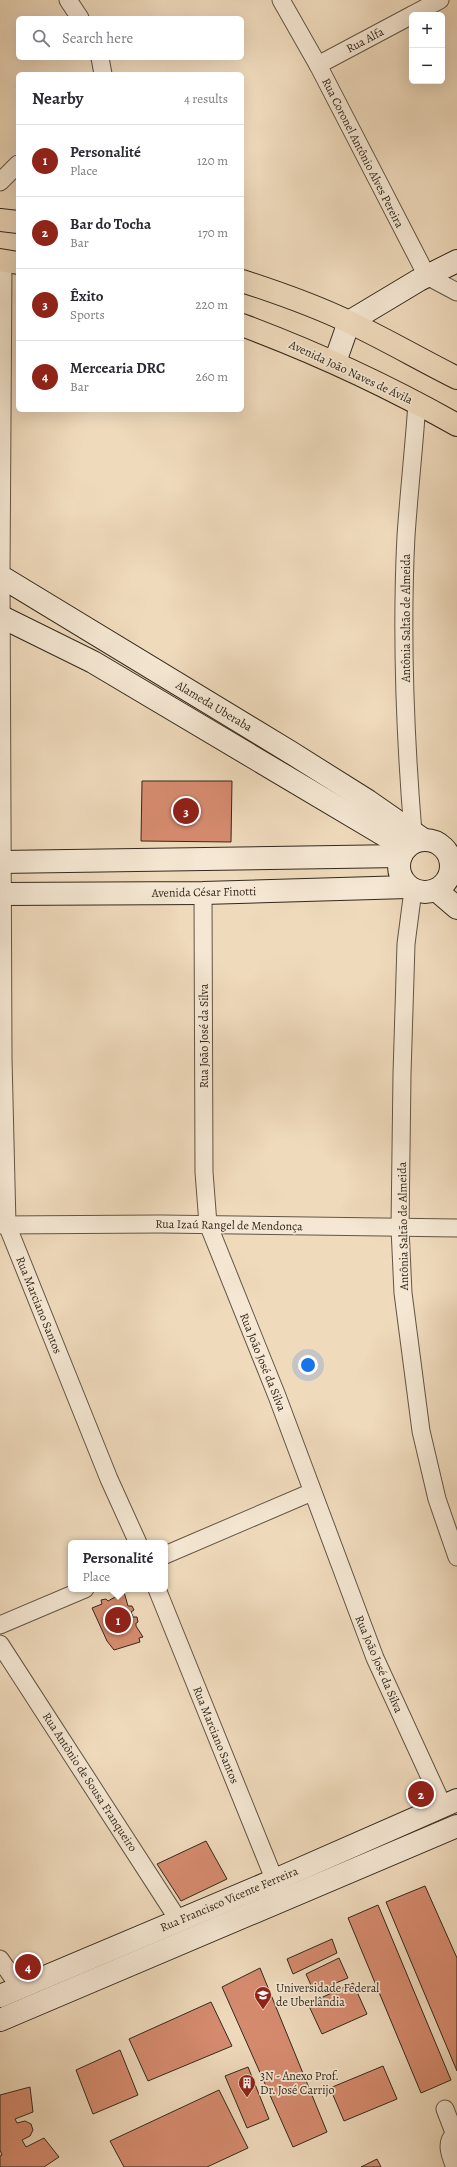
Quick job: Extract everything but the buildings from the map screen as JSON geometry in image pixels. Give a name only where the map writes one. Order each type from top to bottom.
[{"type":"main road","points":[[0,220],[16,222]]},
{"type":"main road","points":[[335,362],[349,322],[427,276],[457,261]]},
{"type":"main road","points":[[244,282],[289,297],[349,322],[403,348],[457,378]]},
{"type":"main road","name":"Avenida João Naves de Ávila","points":[[244,326],[335,362],[457,425]]},
{"type":"main road","name":"Alameda Uberaba","points":[[0,576],[368,801],[411,844]]},
{"type":"main road","name":"Alameda Uberaba","points":[[1,616],[93,662],[411,844],[441,846],[454,865],[446,882],[436,890]]},
{"type":"main road","points":[[1,862],[411,844],[400,873],[411,888],[421,892],[436,890],[457,908]]},
{"type":"main road","name":"Avenida César Finotti","points":[[1,894],[203,893],[411,888]]},
{"type":"main road","name":"Rua Francisco Vicente Ferreira","points":[[10,1992],[275,1880],[450,1803]]},
{"type":"main road","name":"Rua Francisco Vicente Ferreira","points":[[0,2020],[457,1826]]},
{"type":"street","points":[[68,0],[79,16]]},
{"type":"street","name":"Rua Coronel Antônio Alves Pereira","points":[[281,0],[318,65],[427,276]]},
{"type":"street","name":"Rua Alfa","points":[[418,12],[440,0]]},
{"type":"street","name":"Rua Alfa","points":[[318,65],[409,17]]},
{"type":"street","points":[[101,60],[103,72]]},
{"type":"street","points":[[0,182],[16,166]]},
{"type":"street","name":"Rua Marciano Santos","points":[[7,261],[0,576],[3,1225],[109,1479],[137,1540]]},
{"type":"street","points":[[427,276],[457,292]]},
{"type":"street","name":"Antônia Saltão de Almeida","points":[[411,844],[407,766],[405,616],[406,536],[417,403]]},
{"type":"street","name":"Antônia Saltão de Almeida","points":[[411,888],[406,944],[400,1228],[403,1293],[421,1431],[438,1499],[457,1557]]},
{"type":"street","name":"Rua João José da Silva","points":[[203,893],[204,1172],[208,1224],[276,1396],[375,1658],[450,1803]]},
{"type":"street","name":"Rua Izaú Rangel de Mendonça","points":[[3,1225],[208,1224],[457,1228]]},
{"type":"street","points":[[168,1554],[312,1492]]},
{"type":"street","points":[[0,1625],[78,1592]]},
{"type":"street","name":"Rua Marciano Santos","points":[[158,1592],[283,1901]]},
{"type":"street","name":"Rua Antônio de Sousa Franqueiro","points":[[0,1644],[179,1920]]},
{"type":"street","points":[[0,1959],[10,1992]]},
{"type":"street","points":[[445,2109],[456,2134],[449,2146],[455,2167]]},
{"type":"place","name":"Êxito","points":[[186,811]]},
{"type":"place","name":"Personalité","points":[[118,1620]]},
{"type":"place","name":"Bar do Tocha","points":[[421,1794]]},
{"type":"place","name":"Mercearia DRC","points":[[28,1967]]},
{"type":"place","name":"Universidade Federal de Uberlândia","points":[[263,2010]]},
{"type":"place","name":"3N - Anexo Prof. Dr. José Carrijo","points":[[247,2098]]}]
